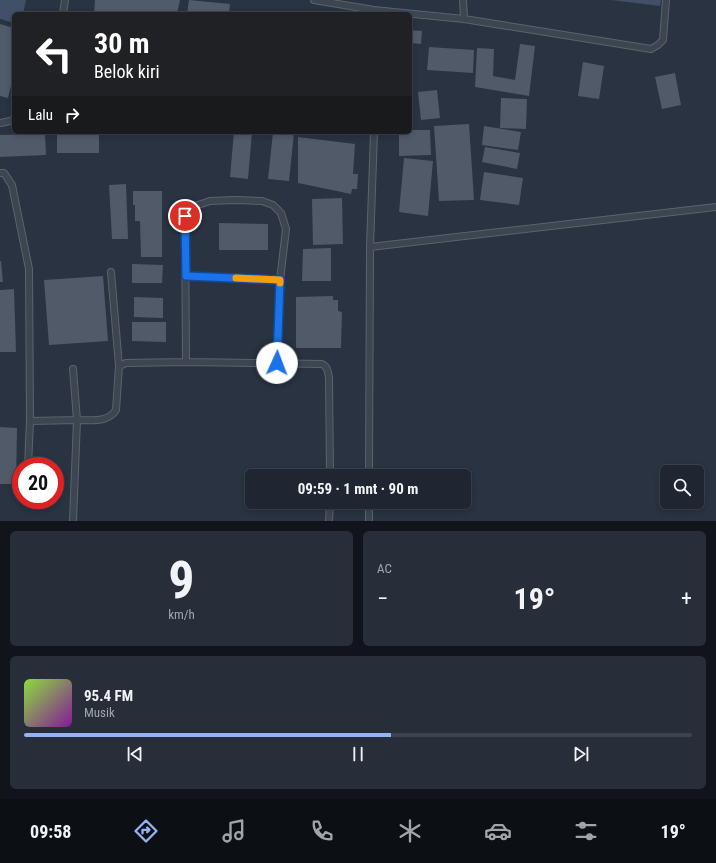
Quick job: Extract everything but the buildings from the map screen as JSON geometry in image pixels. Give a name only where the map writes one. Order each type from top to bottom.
[{"type":"lane","points":[[63,12],[66,0]]},
{"type":"lane","points":[[314,0],[374,12]]},
{"type":"lane","points":[[463,0],[464,19]]},
{"type":"lane","points":[[412,15],[464,19],[651,49],[658,45],[662,40],[666,0]]},
{"type":"lane","points":[[0,123],[12,120]]},
{"type":"lane","points":[[369,469],[370,247],[374,134]]},
{"type":"lane","points":[[0,173],[4,173],[12,185],[29,269],[30,421],[28,457]]},
{"type":"lane","points":[[186,362],[185,216],[195,206],[210,201],[235,200],[262,202],[273,205],[281,213],[286,229],[280,280],[277,363]]},
{"type":"lane","points":[[370,247],[716,207]]},
{"type":"lane","points":[[30,421],[106,419],[116,410],[119,366],[111,272]]},
{"type":"lane","points":[[186,276],[280,280]]},
{"type":"lane","points":[[119,366],[126,363],[186,362],[322,364],[327,368],[329,378],[330,469]]},
{"type":"lane","points":[[72,369],[77,420],[73,521]]},
{"type":"lane","points":[[329,521],[330,509]]},
{"type":"lane","points":[[369,509],[369,521]]},
{"type":"water","points":[[0,0],[26,0],[23,12],[12,12],[12,22],[0,19]]},
{"type":"water","points":[[611,0],[661,0],[660,6]]},
{"type":"slow traffic","points":[[236,278],[280,280],[280,283]]},
{"type":"route","points":[[185,216],[186,276],[280,280],[277,363]]}]
